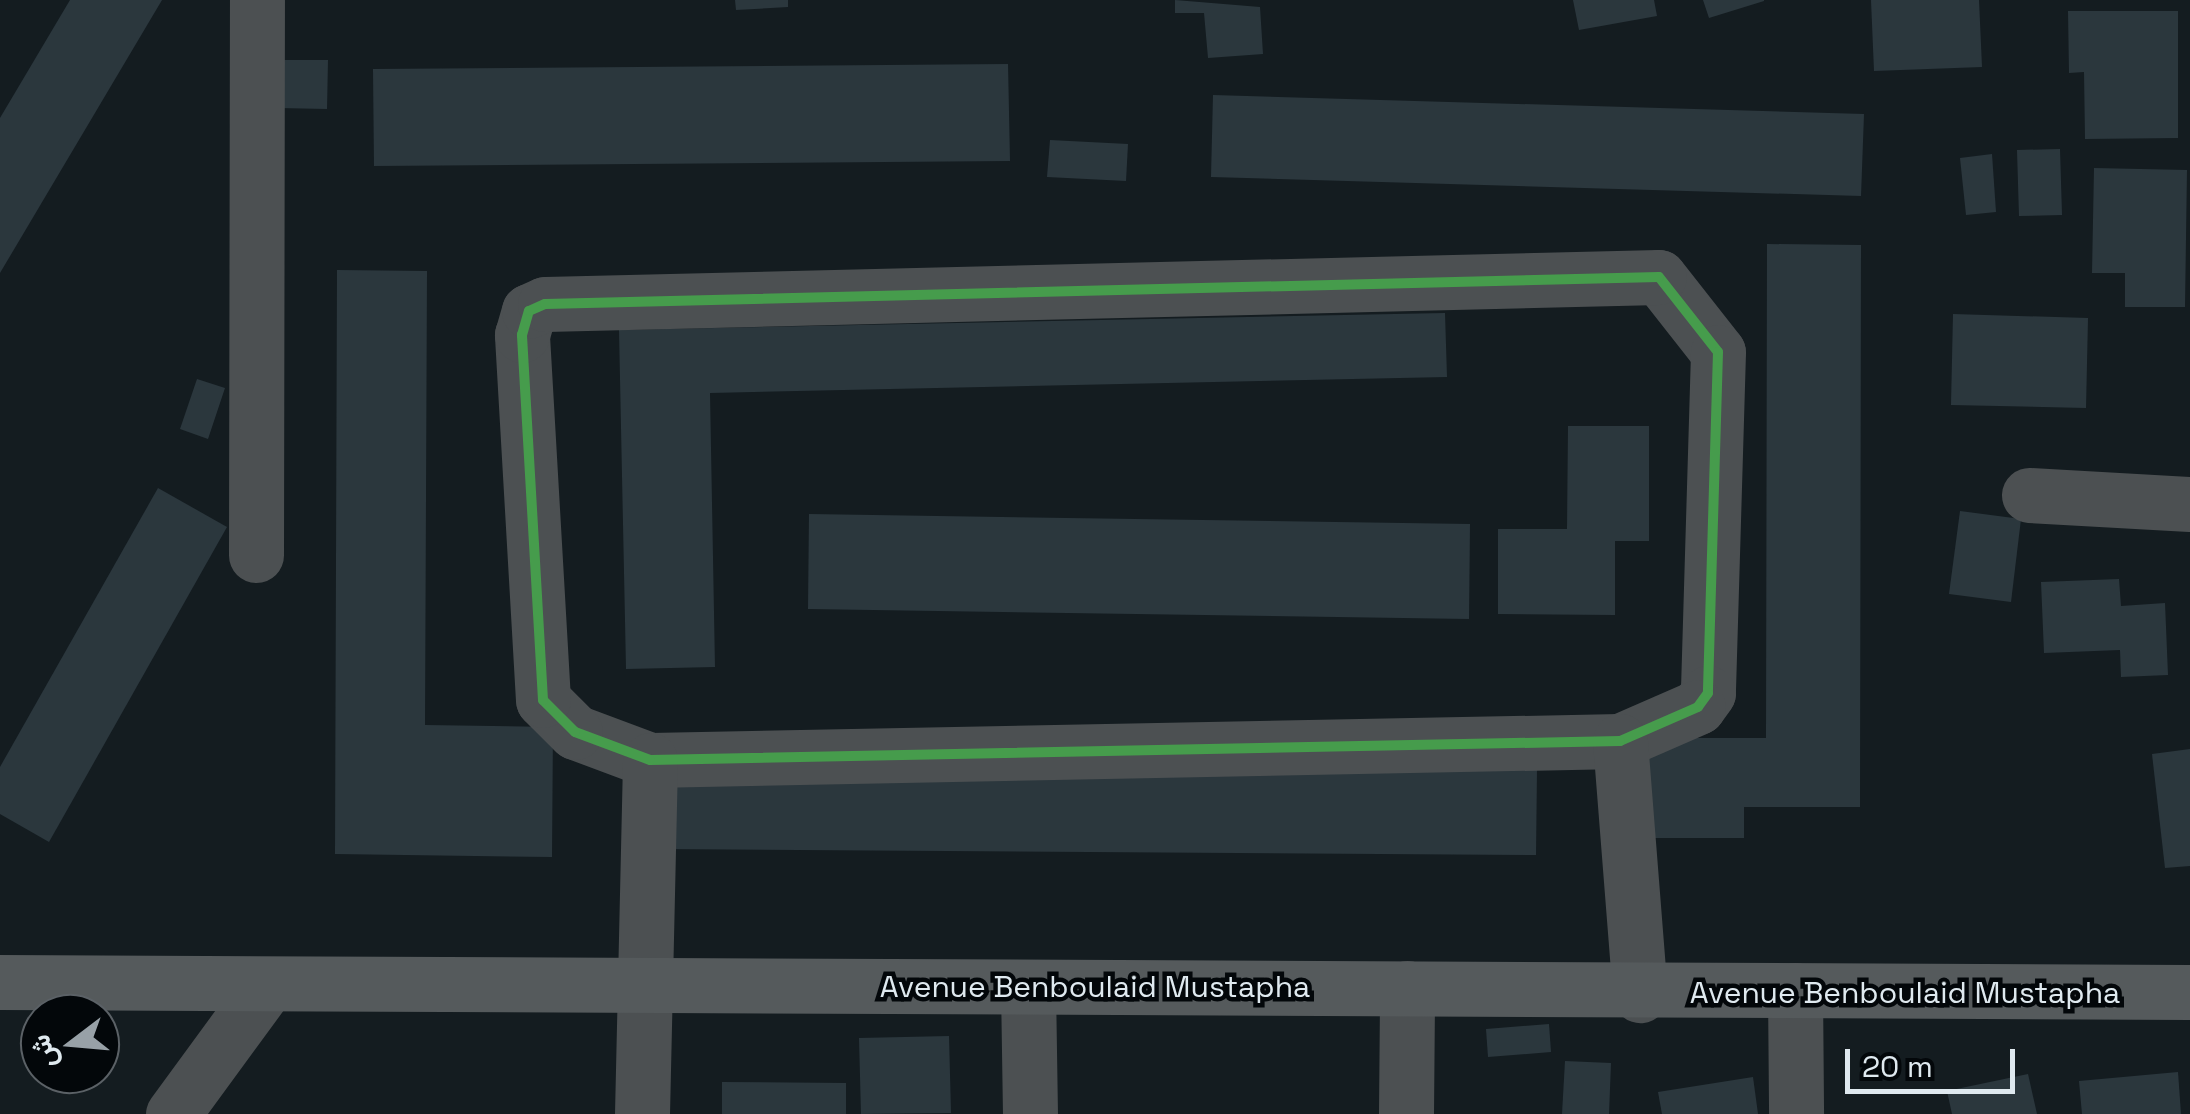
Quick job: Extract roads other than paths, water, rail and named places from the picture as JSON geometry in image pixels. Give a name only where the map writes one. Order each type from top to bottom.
[{"type":"main road","name":"Avenue Benboulaid Mustapha","points":[[0,982],[1407,988],[1640,995],[1795,990],[2190,992]]},
{"type":"street","points":[[256,555],[258,0]]},
{"type":"street","points":[[1659,277],[1718,352],[1708,693],[1692,710],[1620,742],[650,760],[575,732],[538,682],[522,335],[528,311],[545,304],[1659,277]]},
{"type":"street","points":[[2029,494],[2190,504]]},
{"type":"street","points":[[1620,742],[1640,995]]},
{"type":"street","points":[[642,1114],[641,985],[650,760]]},
{"type":"street","points":[[177,1113],[268,984]]},
{"type":"street","points":[[1028,987],[1030,1114]]},
{"type":"street","points":[[1406,1114],[1407,988]]},
{"type":"street","points":[[1795,990],[1796,1114]]}]
